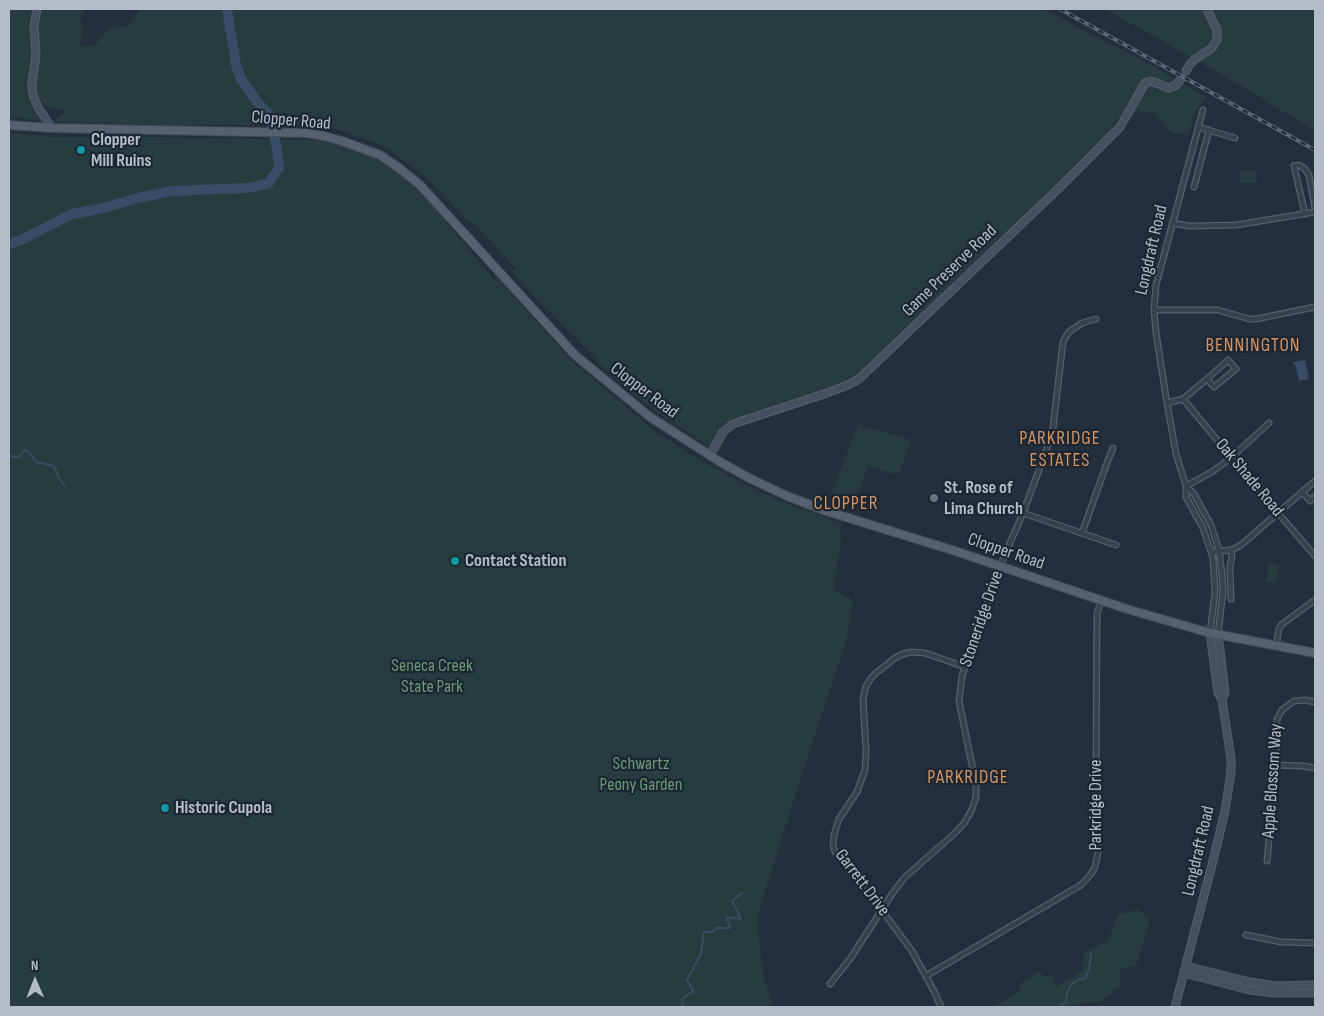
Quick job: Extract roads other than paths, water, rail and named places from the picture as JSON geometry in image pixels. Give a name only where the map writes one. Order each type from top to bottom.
[{"type":"main road","name":"Clopper Road","points":[[9,124],[52,128],[315,134],[342,141],[380,155],[420,185],[438,203],[575,355],[650,417],[749,478],[787,496],[826,511],[944,547],[1101,600],[1214,634],[1315,653]]},
{"type":"street","points":[[37,9],[34,26],[36,55],[32,90],[39,109],[52,128]]},
{"type":"street","points":[[1186,71],[1194,60],[1212,48],[1217,39],[1217,30],[1207,9]]},
{"type":"street","name":"Game Preserve Road","points":[[710,455],[723,432],[733,424],[848,386],[859,379],[1056,191],[1120,127],[1145,83],[1151,81],[1169,88],[1176,85],[1181,79]]},
{"type":"street","name":"Longdraft Road","points":[[1175,1007],[1225,811],[1231,772],[1231,759],[1222,700],[1224,693],[1214,634],[1215,592],[1211,552],[1203,528],[1186,497],[1186,486],[1176,454],[1167,403],[1154,310],[1156,286],[1202,110]]},
{"type":"street","points":[[1198,127],[1235,138]]},
{"type":"street","points":[[1194,187],[1209,130]]},
{"type":"street","points":[[1172,223],[1189,226],[1236,225],[1304,214],[1315,210],[1308,175],[1305,169],[1299,165],[1294,166],[1304,214]]},
{"type":"street","points":[[1154,310],[1218,310],[1249,319],[1256,319],[1315,307]]},
{"type":"street","name":"Stoneridge Drive","points":[[830,984],[850,959],[904,878],[955,833],[965,822],[972,809],[976,797],[976,785],[960,701],[960,686],[1000,566],[1023,513],[1053,428],[1063,342],[1068,333],[1073,329],[1096,319]]},
{"type":"street","points":[[1167,403],[1183,399],[1228,360],[1236,369],[1214,388],[1207,379]]},
{"type":"street","name":"Oak Shade Road","points":[[1183,399],[1315,556]]},
{"type":"street","points":[[1186,486],[1212,472],[1232,457],[1268,423]]},
{"type":"street","points":[[1082,533],[1113,448]]},
{"type":"street","points":[[1211,552],[1231,550],[1241,545],[1315,481]]},
{"type":"street","name":"Longdraft Road","points":[[1186,486],[1194,494],[1211,525],[1220,550],[1223,592],[1214,634]]},
{"type":"street","points":[[1302,492],[1310,501],[1315,496]]},
{"type":"street","points":[[1023,513],[1116,545]]},
{"type":"street","points":[[1231,550],[1231,599]]},
{"type":"street","name":"Parkridge Drive","points":[[926,976],[1081,885],[1091,874],[1095,866],[1098,853],[1096,784],[1097,613],[1101,600]]},
{"type":"street","points":[[1276,646],[1279,629],[1282,624],[1315,600]]},
{"type":"street","name":"Garrett Drive","points":[[941,1007],[912,951],[861,882],[835,852],[833,844],[837,825],[857,792],[865,770],[866,751],[863,699],[866,686],[871,678],[895,658],[911,652],[925,653],[965,667]]},
{"type":"street","name":"Apple Blossom Way","points":[[1267,861],[1276,765],[1276,725],[1279,714],[1294,701],[1305,700],[1315,702]]},
{"type":"street","points":[[1276,765],[1315,768]]},
{"type":"street","points":[[1246,935],[1281,942],[1315,943]]},
{"type":"street","points":[[1185,970],[1276,986],[1315,985]]},
{"type":"street","points":[[1185,970],[1249,990],[1275,993],[1315,993]]},
{"type":"water","points":[[1305,360],[1309,379],[1299,381],[1293,362]]},
{"type":"waterway","points":[[9,244],[21,240],[72,214],[138,198],[171,191],[247,188],[268,184],[279,168],[275,139],[268,113],[258,103],[241,79],[236,65],[227,9]]},
{"type":"waterway","points":[[9,456],[19,457],[23,451],[28,451],[36,462],[54,466],[65,486]]},
{"type":"waterway","points":[[682,1007],[683,998],[693,991],[687,980],[701,953],[704,932],[712,932],[717,928],[730,928],[727,917],[741,919],[732,901],[742,893]]},
{"type":"waterway","points":[[1059,1007],[1066,1002],[1070,986],[1077,980],[1085,979],[1089,969],[1091,954]]},
{"type":"railway","points":[[1060,9],[1315,150]]},
{"type":"place","name":"Clopper Mill Ruins","points":[[81,150]]},
{"type":"place","name":"St. Rose of Lima Church","points":[[934,498]]},
{"type":"place","name":"Contact Station","points":[[455,561]]},
{"type":"place","name":"Historic Cupola","points":[[165,808]]},
{"type":"district","name":"BENNINGTON","points":[[1253,346]]},
{"type":"district","name":"PARKRIDGE ESTATES","points":[[1060,450]]},
{"type":"district","name":"CLOPPER","points":[[846,504]]},
{"type":"district","name":"PARKRIDGE","points":[[968,778]]},
{"type":"park label","name":"Seneca Creek State Park","points":[[432,676]]},
{"type":"park label","name":"Schwartz Peony Garden","points":[[641,774]]}]
